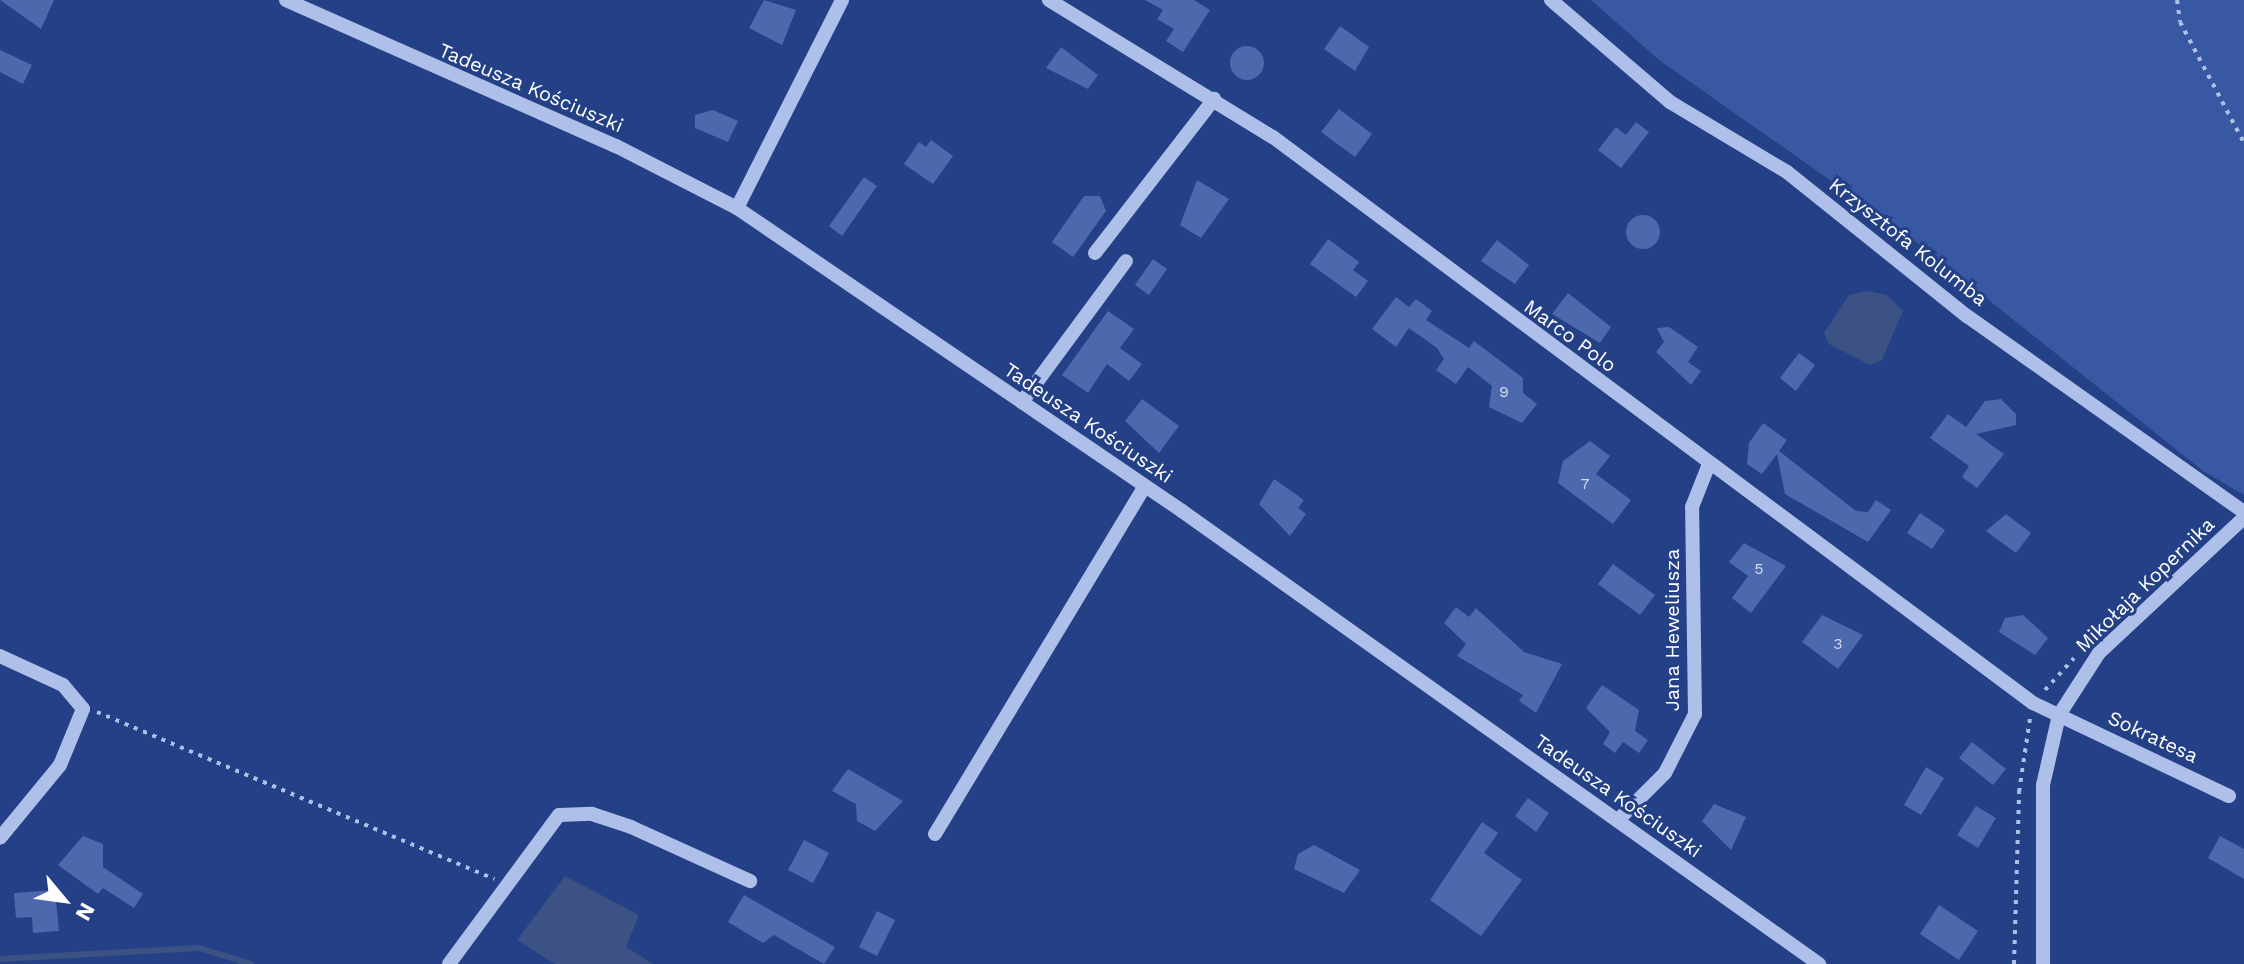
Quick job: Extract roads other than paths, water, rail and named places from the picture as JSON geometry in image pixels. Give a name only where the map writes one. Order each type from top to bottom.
[{"type":"street","name":"Tadeusza Kościuszki","points":[[286,0],[616,146],[737,208],[1145,486],[1819,964]]},
{"type":"street","points":[[737,208],[842,0]]},
{"type":"street","name":"Marco Polo","points":[[1049,0],[1214,99],[2033,703],[2059,715]]},
{"type":"street","name":"Krzysztofa Kolumba","points":[[1551,0],[1670,102],[1787,172],[1967,316],[2244,512]]},
{"type":"street","points":[[1095,253],[1214,99]]},
{"type":"street","points":[[1022,402],[1126,261]]},
{"type":"street","name":"Jana Heweliusza","points":[[1618,820],[1665,773],[1695,714],[1692,507],[1709,464]]},
{"type":"street","points":[[935,834],[1145,486]]},
{"type":"street","name":"Mikołaja Kopernika","points":[[2043,964],[2043,785],[2059,715],[2099,653],[2244,518]]},
{"type":"street","points":[[0,656],[63,685],[83,709],[60,765],[0,838]]},
{"type":"street","name":"Sokratesa","points":[[2059,715],[2229,796]]},
{"type":"street","points":[[449,964],[559,815],[592,814],[631,827],[750,881]]},
{"type":"waterway","points":[[0,959],[199,948],[251,964]]}]
